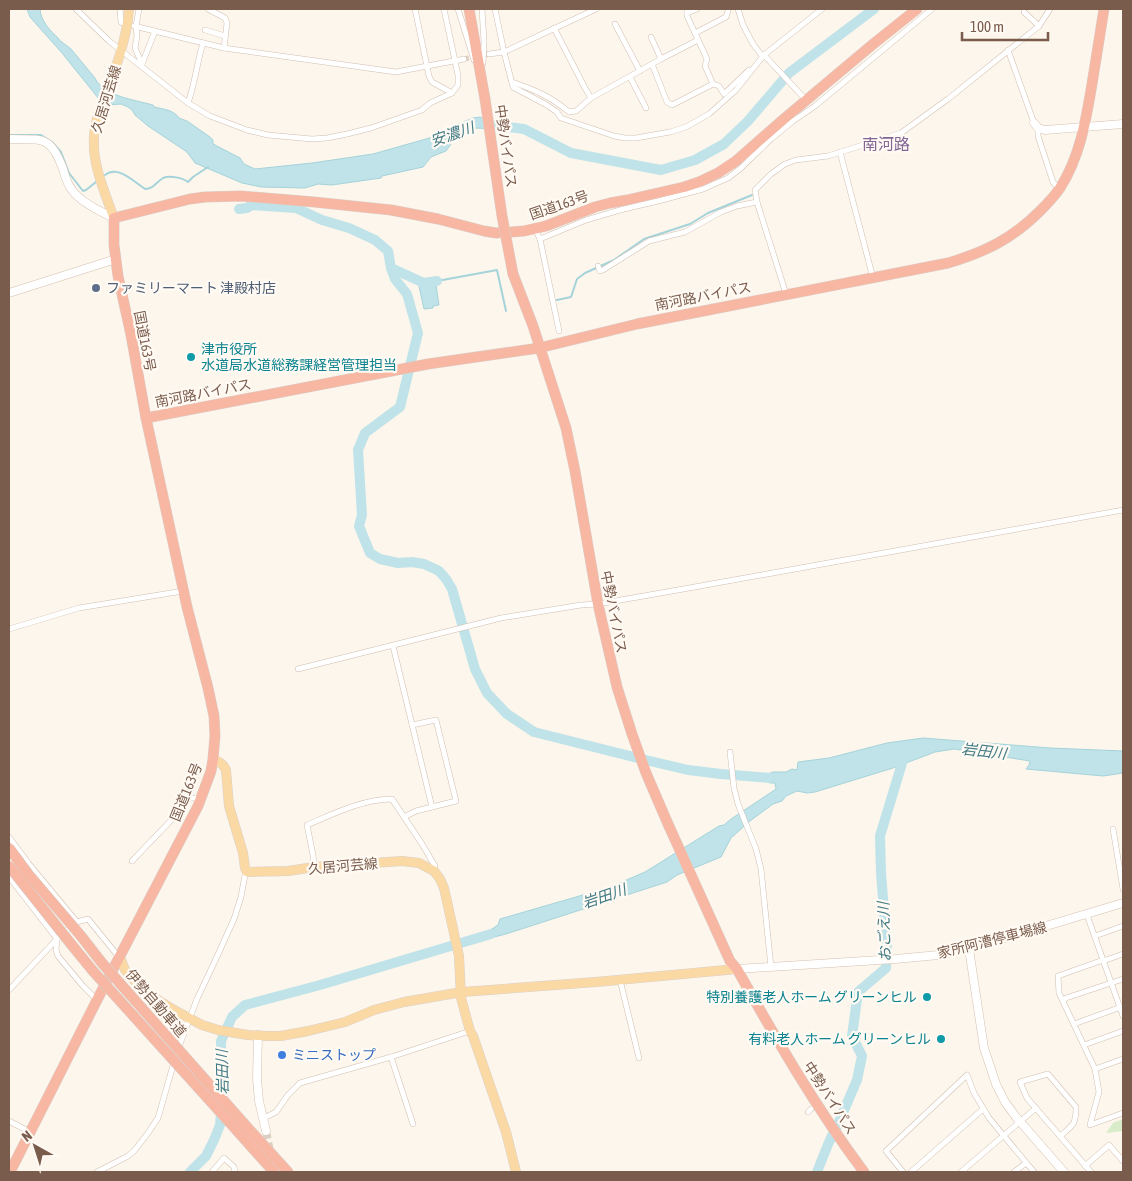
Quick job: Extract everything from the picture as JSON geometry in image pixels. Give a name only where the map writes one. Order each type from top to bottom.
[{"type":"highway","name":"中勢バイパス","points":[[469,9],[513,274],[527,310],[566,428],[598,604],[616,687],[646,773],[730,961],[737,969],[778,1042],[813,1111],[864,1172]]},
{"type":"highway","name":"国道163号","points":[[10,1172],[201,798],[214,759],[214,716],[183,591],[146,418],[118,276],[113,234],[114,218],[190,199],[241,196],[383,209],[438,219],[496,233],[536,229],[595,207],[684,187],[709,178],[736,161],[804,98],[917,9]]},
{"type":"highway","name":"南河路バイパス","points":[[146,418],[428,364],[539,348],[637,324],[948,263],[988,249],[1019,230],[1044,207],[1059,189],[1067,175],[1084,127],[1104,9]]},
{"type":"highway","name":"伊勢自動車道","points":[[9,848],[29,875],[243,1130],[274,1172]]},
{"type":"highway","name":"伊勢自動車道","points":[[9,866],[93,971],[243,1130],[288,1172]]},
{"type":"main road","name":"久居河芸線","points":[[114,218],[96,165],[93,144],[94,129],[127,29],[129,9]]},
{"type":"main road","points":[[214,759],[219,761],[226,770],[229,806],[247,872]]},
{"type":"main road","name":"久居河芸線","points":[[247,872],[288,872],[314,867],[402,861],[419,863],[434,871]]},
{"type":"main road","points":[[434,871],[444,888],[453,928],[459,956],[461,998],[470,1032],[474,1036],[506,1132],[516,1172]]},
{"type":"main road","points":[[120,957],[125,970],[139,986],[158,1001],[202,1025],[248,1035],[281,1036],[345,1022],[374,1010],[404,1002],[462,992],[737,969]]},
{"type":"street","points":[[76,9],[120,51],[142,65],[188,103],[210,116],[247,130],[268,135],[312,139],[327,138],[370,128],[422,110],[430,103],[452,93],[458,85],[458,75],[444,9]]},
{"type":"street","points":[[120,9],[121,22],[124,24]]},
{"type":"street","points":[[140,9],[135,26],[138,36],[135,48],[142,65]]},
{"type":"street","points":[[208,9],[225,18],[227,23],[224,48]]},
{"type":"street","points":[[414,9],[429,76],[432,82],[452,93]]},
{"type":"street","points":[[458,9],[467,41],[482,81]]},
{"type":"street","points":[[482,9],[484,42],[482,81]]},
{"type":"street","points":[[495,9],[514,87],[557,112],[561,118],[614,136],[636,138],[686,127],[709,114],[736,90],[752,72],[756,64]]},
{"type":"street","points":[[489,54],[504,52],[596,9]]},
{"type":"street","points":[[697,9],[687,11],[687,16],[707,59],[705,66],[713,84]]},
{"type":"street","points":[[695,33],[726,17],[728,9]]},
{"type":"street","points":[[738,9],[742,25],[753,44],[804,98]]},
{"type":"street","points":[[652,64],[667,102],[672,105],[713,84],[719,86],[724,94],[764,56],[822,9]]},
{"type":"street","points":[[540,239],[586,220],[703,189],[728,178],[771,139],[815,106],[932,9]]},
{"type":"street","points":[[786,294],[757,202],[755,190],[780,167],[796,160],[828,156],[902,133],[1039,26],[1050,9]]},
{"type":"street","points":[[1024,12],[1039,26]]},
{"type":"street","points":[[616,24],[640,71]]},
{"type":"street","points":[[135,26],[224,48],[396,72],[464,59]]},
{"type":"street","points":[[554,28],[591,98]]},
{"type":"street","points":[[205,30],[225,36]]},
{"type":"street","points":[[142,65],[155,31]]},
{"type":"street","points":[[651,37],[661,59]]},
{"type":"street","points":[[512,82],[536,90],[561,104],[569,112],[576,111],[591,98],[698,40]]},
{"type":"street","points":[[188,103],[203,44]]},
{"type":"street","points":[[1008,50],[1036,126],[1053,182],[1059,189]]},
{"type":"street","points":[[630,77],[646,108]]},
{"type":"street","points":[[1036,126],[1045,130],[1123,124]]},
{"type":"street","points":[[9,139],[40,140],[50,145],[57,155],[71,190],[94,208],[114,218]]},
{"type":"street","points":[[840,152],[873,278]]},
{"type":"street","points":[[599,268],[621,259],[649,241],[686,232],[721,212],[744,204],[757,202]]},
{"type":"street","points":[[536,229],[540,239],[559,331]]},
{"type":"street","points":[[9,293],[116,259]]},
{"type":"street","points":[[298,670],[510,616],[598,604],[1123,510]]},
{"type":"street","points":[[9,629],[79,608],[183,591]]},
{"type":"street","points":[[393,646],[432,807]]},
{"type":"street","points":[[404,818],[416,811],[456,800],[436,720],[412,725]]},
{"type":"street","points":[[730,752],[738,807],[756,849],[762,869],[771,967]]},
{"type":"street","points":[[132,861],[190,798],[201,798]]},
{"type":"street","points":[[314,867],[307,825],[336,812],[382,799],[392,799],[435,866],[434,871]]},
{"type":"street","points":[[1112,830],[1123,889]]},
{"type":"street","points":[[9,837],[77,922]]},
{"type":"street","points":[[97,1172],[134,1151],[158,1118],[171,1069],[192,1019],[203,984],[228,935],[238,908],[247,872]]},
{"type":"street","points":[[9,877],[57,939],[57,953],[83,986],[97,1000]]},
{"type":"street","name":"家所阿漕停車場線","points":[[737,969],[940,955],[969,949],[1087,915],[1122,907]]},
{"type":"street","points":[[1087,915],[1111,983],[1122,1007],[1123,1016]]},
{"type":"street","points":[[9,990],[57,939],[77,922],[88,920],[120,957]]},
{"type":"street","points":[[1095,936],[1123,926]]},
{"type":"street","points":[[969,949],[979,1022],[987,1060],[1005,1102],[1061,1169],[1052,1172]]},
{"type":"street","points":[[1123,954],[1058,976],[1059,993],[1064,1000],[1095,1069],[1099,1092],[1090,1125],[1123,1113]]},
{"type":"street","points":[[1064,1000],[1123,979]]},
{"type":"street","points":[[620,980],[639,1058]]},
{"type":"street","points":[[1074,1024],[1122,1007]]},
{"type":"street","points":[[1084,1045],[1123,1031]]},
{"type":"street","points":[[263,1118],[276,1112],[300,1082],[470,1032]]},
{"type":"street","points":[[258,1035],[256,1079],[266,1131]]},
{"type":"street","points":[[391,1056],[413,1124]]},
{"type":"street","points":[[1095,1069],[1123,1059]]},
{"type":"street","points":[[1060,1136],[1073,1126],[1076,1107],[1048,1074],[1020,1082],[1027,1098],[1091,1172]]},
{"type":"street","points":[[903,1172],[886,1151],[967,1075],[983,1109],[1034,1172]]},
{"type":"street","points":[[961,1172],[1036,1108]]},
{"type":"street","points":[[911,1172],[983,1109]]},
{"type":"street","points":[[9,1121],[30,1132]]},
{"type":"street","points":[[1085,1166],[1109,1145],[1123,1161]]},
{"type":"street","points":[[212,1172],[224,1158],[234,1170]]},
{"type":"street","points":[[1014,1172],[1026,1163]]},
{"type":"green space","points":[[1123,1119],[1123,1131],[1106,1133],[1113,1123]]},
{"type":"water","points":[[27,9],[40,9],[42,18],[49,29],[71,49],[105,89],[120,96],[165,109],[177,115],[210,137],[213,140],[213,144],[240,158],[244,164],[255,169],[373,154],[433,137],[446,129],[473,118],[480,117],[509,130],[477,128],[456,137],[446,151],[431,157],[423,167],[382,176],[381,178],[332,185],[318,184],[305,188],[261,187],[242,183],[195,163],[187,152],[148,126],[128,107],[121,104],[108,105],[99,99],[30,17]]},
{"type":"water","points":[[412,276],[426,280],[435,278],[439,305],[424,309],[418,282],[410,280]]},
{"type":"water","points":[[923,738],[1050,748],[1123,751],[1123,773],[1103,776],[1026,769],[1030,761],[954,749],[935,752],[893,768],[815,792],[797,791],[786,796],[782,801],[773,804],[750,821],[731,838],[721,857],[677,875],[667,882],[506,934],[470,943],[498,925],[500,919],[593,892],[645,872],[719,826],[724,825],[776,789],[775,783],[770,783],[752,775],[786,772],[792,769],[797,770],[798,762],[829,758],[887,743]]},
{"type":"waterway","name":"安濃川","points":[[491,125],[524,129],[571,153],[661,170],[695,160],[724,144],[748,121],[789,73],[874,9]]},
{"type":"waterway","points":[[9,135],[41,135],[52,142],[61,152],[69,173],[83,191],[96,182]]},
{"type":"waterway","points":[[105,175],[110,172],[120,173],[145,189],[151,188],[166,177],[176,177],[188,182],[208,167]]},
{"type":"waterway","points":[[557,300],[571,297],[577,279],[585,273],[614,260],[644,239],[690,224],[708,213],[752,195]]},
{"type":"waterway","points":[[239,209],[252,205],[296,208],[375,240],[388,251],[391,268],[424,283],[437,281]]},
{"type":"waterway","points":[[391,268],[395,279],[407,294],[418,333],[400,407],[365,433],[358,450],[362,515],[359,526],[370,553],[380,559],[398,563],[412,562],[424,564],[439,571],[452,589],[475,669],[487,693],[507,714],[534,732],[688,770],[770,778]]},
{"type":"waterway","points":[[437,281],[497,270],[506,311]]},
{"type":"waterway","name":"おごえ川","points":[[817,1172],[857,1080],[862,1056],[852,1036],[858,992],[886,968],[887,950],[880,836],[903,760]]},
{"type":"waterway","name":"岩田川","points":[[190,1172],[206,1156],[220,1125],[223,1089],[221,1041],[232,1017],[245,1005],[320,985],[491,934]]},
{"type":"tunnel","points":[[464,59],[489,54]]},
{"type":"tunnel","points":[[266,1131],[274,1172]]},
{"type":"place","name":"ファミリーマート 津殿村店","points":[[96,288]]},
{"type":"place","name":"津市役所 水道局水道総務課経営管理担当","points":[[191,357]]},
{"type":"place","name":"特別養護老人ホーム グリーンヒル","points":[[927,997]]},
{"type":"place","name":"有料老人ホーム グリーンヒル","points":[[941,1039]]},
{"type":"place","name":"ミニストップ","points":[[282,1055]]},
{"type":"district","name":"南河路","points":[[886,144]]}]
